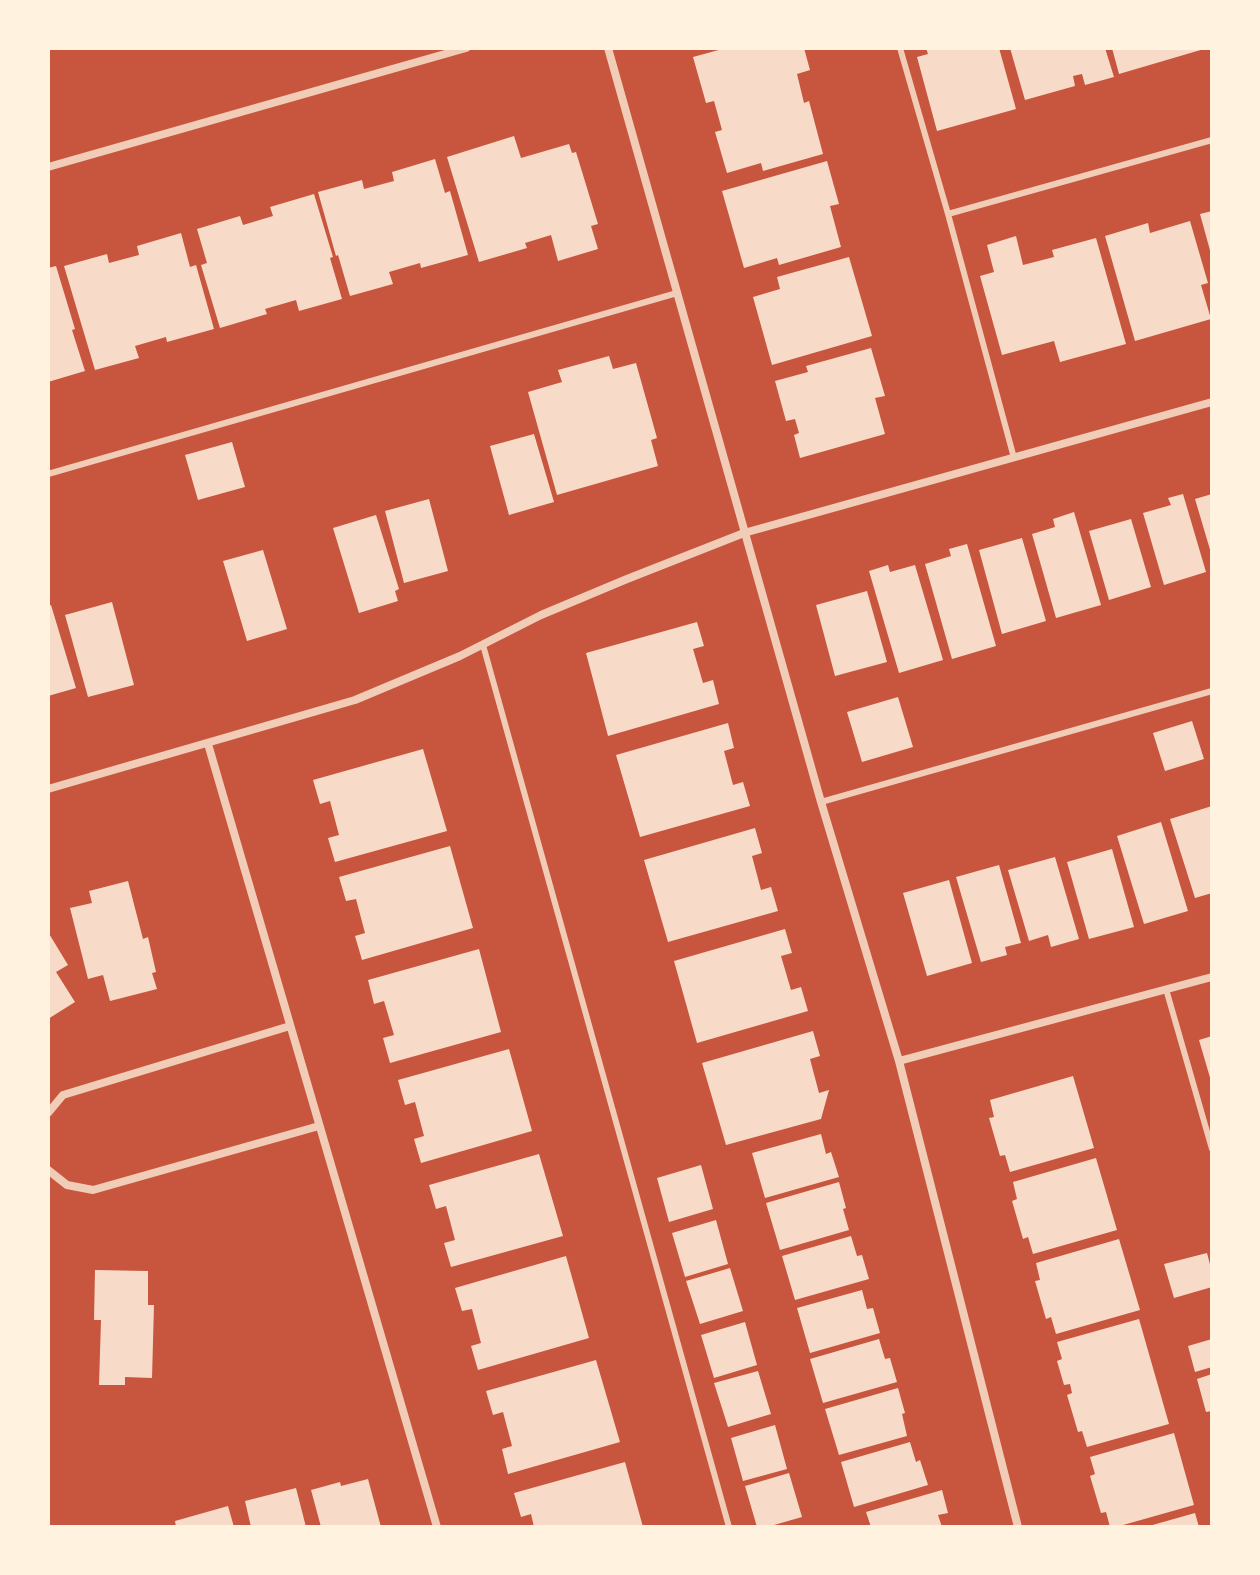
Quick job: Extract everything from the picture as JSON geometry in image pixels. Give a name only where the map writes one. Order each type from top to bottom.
[{"type":"street","points":[[48,167],[466,48]]},
{"type":"street","points":[[608,48],[821,802],[899,1061],[1018,1527]]},
{"type":"street","points":[[48,789],[355,700],[460,656],[555,609],[744,533],[1212,402]]},
{"type":"street","points":[[208,744],[437,1527]]},
{"type":"street","points":[[899,1061],[1212,977]]},
{"type":"street","points":[[48,1113],[63,1095],[290,1026]]},
{"type":"street","points":[[48,1170],[67,1185],[93,1190],[319,1126]]},
{"type":"lane","points":[[900,48],[1014,458]]},
{"type":"lane","points":[[948,214],[1212,140]]},
{"type":"lane","points":[[48,474],[677,293]]},
{"type":"lane","points":[[483,645],[729,1527]]},
{"type":"lane","points":[[821,802],[1212,691]]},
{"type":"lane","points":[[1166,989],[1212,1149]]},
{"type":"building","points":[[726,48],[804,48],[810,70],[797,74],[804,103],[809,101],[823,154],[763,171],[761,163],[727,173],[715,132],[722,130],[714,101],[706,103],[693,57]]},
{"type":"building","points":[[926,48],[999,48],[1016,109],[937,131],[917,57],[928,54]]},
{"type":"building","points":[[1010,48],[1105,48],[1114,77],[1085,85],[1082,74],[1073,76],[1075,86],[1025,100]]},
{"type":"building","points":[[1112,48],[1204,48],[1204,49],[1119,74]]},
{"type":"building","points":[[514,136],[521,158],[569,144],[572,153],[576,152],[598,224],[591,226],[598,249],[558,261],[551,235],[525,243],[527,248],[479,262],[447,157]]},
{"type":"building","points":[[435,159],[445,193],[450,191],[468,255],[421,268],[420,263],[389,272],[393,284],[350,296],[318,192],[362,180],[364,189],[394,181],[392,172]]},
{"type":"building","points":[[827,161],[839,204],[830,206],[841,247],[779,265],[777,258],[744,268],[722,191]]},
{"type":"building","points":[[314,194],[342,299],[299,311],[296,300],[265,309],[267,314],[220,328],[201,265],[207,263],[197,229],[240,216],[243,225],[273,216],[270,207]]},
{"type":"building","points":[[1212,211],[1212,254],[1211,254],[1200,214]]},
{"type":"building","points":[[1190,221],[1208,283],[1201,285],[1211,319],[1135,341],[1105,236],[1148,223],[1150,233]]},
{"type":"building","points":[[181,233],[190,267],[196,265],[214,329],[167,342],[166,337],[135,346],[139,358],[95,370],[64,266],[107,254],[109,263],[139,255],[137,246]]},
{"type":"building","points":[[1016,236],[1023,265],[1054,257],[1052,250],[1096,238],[1126,344],[1060,362],[1054,341],[1002,355],[980,276],[994,272],[987,245]]},
{"type":"building","points":[[849,257],[872,336],[772,365],[753,297],[780,289],[777,277]]},
{"type":"building","points":[[56,266],[85,371],[48,382],[48,268]]},
{"type":"building","points":[[871,348],[885,396],[875,398],[885,434],[800,458],[794,435],[799,433],[795,419],[786,421],[775,381],[808,372],[806,366]]},
{"type":"building","points":[[609,356],[613,369],[636,363],[657,438],[651,440],[658,466],[557,495],[528,392],[562,382],[558,370]]},
{"type":"building","points":[[534,434],[554,502],[509,515],[490,446]]},
{"type":"building","points":[[232,442],[245,487],[198,500],[185,455]]},
{"type":"building","points":[[1183,494],[1206,572],[1164,585],[1143,513],[1171,505],[1168,498]]},
{"type":"building","points":[[1212,494],[1212,553],[1211,553],[1195,499]]},
{"type":"building","points":[[429,499],[448,571],[404,583],[385,511]]},
{"type":"building","points":[[1074,512],[1101,605],[1056,618],[1032,534],[1055,527],[1053,519]]},
{"type":"building","points":[[376,515],[399,589],[395,591],[398,601],[359,613],[333,528]]},
{"type":"building","points":[[1131,519],[1151,587],[1109,600],[1089,531]]},
{"type":"building","points":[[1022,538],[1046,621],[1002,634],[979,550]]},
{"type":"building","points":[[967,544],[996,646],[952,659],[925,564],[951,556],[949,549]]},
{"type":"building","points":[[263,550],[287,629],[247,641],[223,561]]},
{"type":"building","points":[[888,565],[890,572],[915,565],[943,660],[899,673],[869,571]]},
{"type":"building","points":[[867,591],[887,662],[835,676],[816,605]]},
{"type":"building","points":[[112,602],[134,685],[88,697],[65,615]]},
{"type":"building","points":[[51,605],[76,688],[48,696],[48,606]]},
{"type":"building","points":[[697,622],[704,646],[693,649],[703,683],[713,680],[719,704],[608,736],[586,653]]},
{"type":"building","points":[[898,697],[913,747],[862,762],[847,712]]},
{"type":"building","points":[[1192,721],[1204,759],[1165,771],[1153,733]]},
{"type":"building","points":[[728,723],[734,748],[724,751],[733,785],[743,782],[750,806],[640,837],[616,755]]},
{"type":"building","points":[[423,749],[447,831],[335,862],[328,838],[339,835],[330,801],[320,804],[313,780]]},
{"type":"building","points":[[1212,806],[1212,893],[1195,898],[1170,819]]},
{"type":"building","points":[[1161,822],[1188,911],[1144,924],[1117,836]]},
{"type":"building","points":[[755,828],[762,853],[752,856],[761,890],[771,887],[778,911],[668,942],[644,860]]},
{"type":"building","points":[[450,846],[473,928],[362,960],[355,936],[365,933],[356,899],[346,901],[339,877]]},
{"type":"building","points":[[1112,849],[1134,927],[1089,939],[1067,862]]},
{"type":"building","points":[[1055,857],[1079,939],[1051,947],[1048,935],[1029,941],[1008,870]]},
{"type":"building","points":[[999,865],[1021,943],[1005,947],[1007,955],[981,962],[956,877]]},
{"type":"building","points":[[949,880],[972,963],[927,976],[903,893]]},
{"type":"building","points":[[128,881],[143,939],[148,937],[157,989],[110,1001],[103,975],[88,979],[70,908],[92,903],[89,891]]},
{"type":"building","points":[[785,929],[792,953],[781,956],[791,990],[801,987],[808,1011],[697,1043],[674,961]]},
{"type":"building","points":[[48,932],[68,965],[56,972],[75,1002],[48,1019]]},
{"type":"building","points":[[479,949],[501,1032],[390,1063],[383,1038],[394,1035],[384,1001],[374,1004],[368,980]]},
{"type":"building","points":[[813,1031],[820,1056],[810,1059],[819,1093],[829,1090],[821,1119],[726,1145],[702,1063]]},
{"type":"building","points":[[1212,1036],[1212,1081],[1211,1081],[1199,1040]]},
{"type":"building","points":[[509,1049],[532,1131],[421,1163],[414,1139],[424,1136],[415,1102],[405,1105],[398,1080]]},
{"type":"building","points":[[1073,1076],[1094,1148],[1010,1172],[1005,1155],[1000,1156],[989,1118],[994,1117],[990,1100]]},
{"type":"building","points":[[821,1134],[826,1154],[831,1152],[839,1177],[765,1198],[752,1153]]},
{"type":"building","points":[[539,1154],[563,1236],[451,1267],[444,1243],[455,1240],[446,1206],[436,1209],[429,1185]]},
{"type":"building","points":[[1096,1158],[1117,1230],[1033,1254],[1028,1237],[1023,1239],[1012,1201],[1017,1199],[1013,1182]]},
{"type":"building","points":[[701,1165],[713,1209],[669,1222],[657,1178]]},
{"type":"building","points":[[839,1182],[849,1230],[780,1250],[766,1203]]},
{"type":"building","points":[[716,1220],[728,1264],[685,1277],[672,1233]]},
{"type":"building","points":[[851,1236],[857,1256],[862,1255],[869,1279],[795,1300],[782,1256]]},
{"type":"building","points":[[1119,1239],[1140,1310],[1056,1334],[1051,1317],[1046,1319],[1035,1281],[1040,1280],[1036,1263]]},
{"type":"building","points":[[1207,1253],[1212,1287],[1174,1298],[1164,1264]]},
{"type":"building","points":[[566,1256],[589,1338],[478,1370],[471,1346],[481,1343],[472,1309],[462,1311],[455,1288]]},
{"type":"building","points":[[730,1268],[743,1311],[700,1324],[686,1281]]},
{"type":"building","points":[[95,1270],[148,1271],[148,1305],[154,1305],[152,1378],[125,1377],[125,1385],[99,1385],[101,1320],[94,1320]]},
{"type":"building","points":[[862,1290],[867,1309],[873,1308],[880,1333],[810,1353],[797,1308]]},
{"type":"building","points":[[1139,1319],[1169,1424],[1087,1447],[1082,1431],[1078,1432],[1067,1395],[1072,1393],[1070,1384],[1064,1385],[1057,1361],[1062,1359],[1057,1342]]},
{"type":"building","points":[[745,1322],[757,1365],[714,1378],[701,1335]]},
{"type":"building","points":[[879,1339],[885,1359],[890,1358],[897,1382],[823,1403],[810,1359]]},
{"type":"building","points":[[1212,1339],[1212,1367],[1195,1372],[1188,1346]]},
{"type":"building","points":[[596,1360],[620,1442],[508,1474],[502,1449],[512,1446],[503,1412],[493,1415],[486,1391]]},
{"type":"building","points":[[758,1371],[771,1414],[728,1427],[714,1383]]},
{"type":"building","points":[[1212,1374],[1212,1411],[1206,1412],[1197,1379]]},
{"type":"building","points":[[898,1388],[907,1436],[839,1455],[825,1409]]},
{"type":"building","points":[[775,1425],[787,1469],[743,1481],[731,1438]]},
{"type":"building","points":[[1174,1433],[1194,1505],[1110,1527],[1106,1512],[1101,1513],[1090,1476],[1095,1474],[1090,1457]]},
{"type":"building","points":[[910,1442],[928,1485],[854,1507],[841,1462]]},
{"type":"building","points":[[625,1462],[643,1527],[534,1527],[531,1514],[521,1517],[514,1493]]},
{"type":"building","points":[[789,1473],[802,1517],[757,1527],[745,1486]]},
{"type":"building","points":[[368,1479],[381,1527],[321,1527],[311,1490]]},
{"type":"building","points":[[296,1488],[306,1527],[251,1527],[245,1501]]},
{"type":"building","points":[[942,1490],[948,1513],[938,1515],[942,1527],[871,1527],[866,1512]]},
{"type":"building","points":[[228,1506],[234,1527],[176,1527],[175,1521]]},
{"type":"building","points":[[1195,1513],[1199,1527],[1149,1527],[1149,1526]]}]
